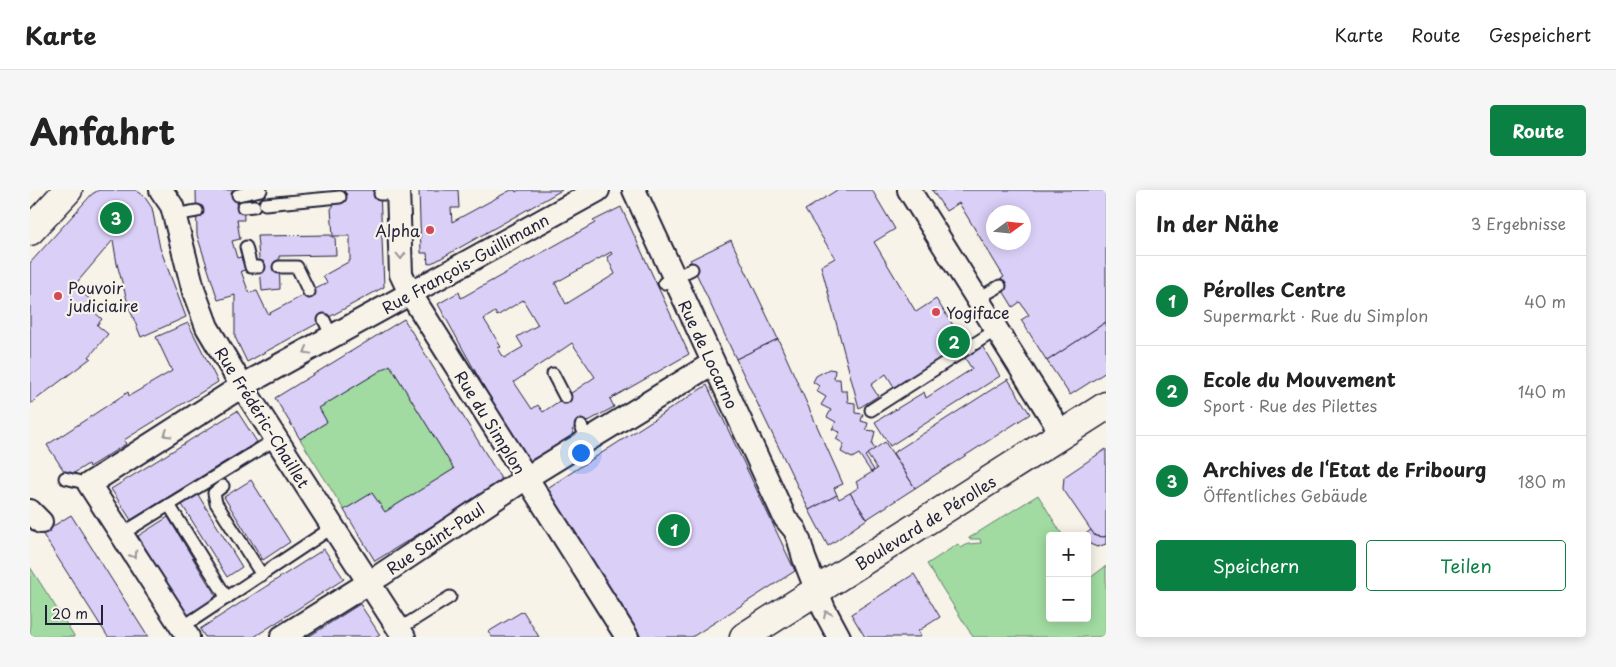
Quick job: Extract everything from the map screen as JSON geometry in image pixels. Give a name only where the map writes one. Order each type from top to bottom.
[{"type":"main road","points":[[30,231],[68,190]]},
{"type":"main road","name":"Boulevard de Pérolles","points":[[744,637],[1106,406]]},
{"type":"street","name":"Rue Frédéric-Chaillet","points":[[161,190],[172,206],[194,292],[207,327],[242,386],[401,633]]},
{"type":"street","name":"Rue François-Guillimann","points":[[89,484],[242,386],[328,328],[410,293],[598,190]]},
{"type":"street","name":"Rue de Locarno","points":[[634,190],[677,279],[713,364],[785,518],[795,530],[817,590],[839,637]]},
{"type":"street","points":[[909,190],[1062,434]]},
{"type":"street","name":"Rue du Simplon","points":[[392,193],[402,274],[410,293],[627,637]]},
{"type":"street","name":"Rue Saint-Paul","points":[[282,637],[368,583],[526,478],[584,433],[713,364]]},
{"type":"street","points":[[89,484],[185,633]]},
{"type":"lane","points":[[238,195],[261,190]]},
{"type":"lane","points":[[254,206],[340,197]]},
{"type":"lane","points":[[174,215],[197,212]]},
{"type":"lane","points":[[246,247],[251,267],[260,267]]},
{"type":"lane","points":[[279,267],[297,267],[309,292]]},
{"type":"lane","points":[[977,299],[1000,286]]},
{"type":"lane","points":[[871,410],[996,330]]},
{"type":"lane","points":[[553,374],[565,398]]},
{"type":"lane","points":[[120,534],[276,438]]},
{"type":"lane","points":[[65,478],[89,484]]},
{"type":"lane","points":[[223,486],[214,493],[216,503],[262,575]]},
{"type":"lane","points":[[169,505],[227,598]]},
{"type":"lane","points":[[185,633],[227,598],[333,528]]},
{"type":"lane","name":"Rue Frédéric-Chaillet","points":[[401,633],[450,597]]},
{"type":"green space","points":[[390,365],[454,469],[385,512],[372,493],[344,510],[300,439],[327,422],[319,408]]},
{"type":"green space","points":[[1038,495],[1061,532],[1046,532],[1046,622],[1091,622],[1091,577],[1106,566],[1106,637],[973,637],[927,564],[958,544],[961,548],[968,544],[981,543],[980,539],[969,538]]},
{"type":"green space","points":[[30,567],[75,637],[30,637]]},
{"type":"building","name":"Pouvoir judiciaire","points":[[99,190],[136,190],[144,196],[152,208],[160,248],[186,317],[141,337],[129,307],[117,264],[113,240],[74,286],[98,306],[93,311],[102,319],[97,325],[108,334],[89,357],[91,358],[30,404],[30,263],[92,194]]},
{"type":"building","points":[[196,190],[237,190],[238,201],[243,200],[244,220],[237,220],[240,239],[232,241],[237,258],[241,257],[246,270],[241,271],[249,293],[257,291],[268,314],[327,283],[323,276],[350,261],[350,236],[333,236],[331,209],[345,190],[380,190],[384,287],[247,362],[235,337],[235,295],[218,300],[197,235]]},
{"type":"building","points":[[419,190],[458,190],[459,208],[451,208],[452,222],[511,190],[516,192],[519,190],[562,190],[428,264],[427,253],[421,253]]},
{"type":"building","points":[[837,190],[872,190],[895,229],[874,242],[916,312],[936,299],[966,345],[896,390],[886,374],[871,385],[878,396],[859,408],[821,266],[835,258],[805,210]]},
{"type":"building","points":[[932,190],[1106,190],[1106,322],[1047,361],[1021,320],[1029,315],[1020,302],[1013,307],[997,281],[1004,277],[988,250],[1031,250],[1031,205],[986,205],[986,247],[959,203],[946,211]]},
{"type":"building","points":[[621,207],[689,354],[610,399],[614,407],[572,430],[575,435],[526,463],[438,304],[459,292],[461,298],[595,223],[593,221]],"holes":[[[611,252],[612,254],[607,257],[615,274],[566,304],[555,283]],[[523,300],[538,325],[517,337],[523,347],[504,358],[498,348],[501,347],[484,319],[495,312],[497,316]],[[572,343],[595,377],[543,412],[538,405],[532,409],[514,382]]]},
{"type":"building","points":[[331,235],[335,237],[336,255],[279,256],[280,289],[262,291],[257,236]]},
{"type":"building","points":[[731,240],[778,339],[736,359],[690,260]]},
{"type":"building","points":[[404,319],[503,482],[375,561],[344,510],[372,493],[385,512],[454,469],[390,365],[319,408],[327,422],[300,439],[275,398]]},
{"type":"building","points":[[1106,322],[1106,372],[1070,395],[1047,361]]},
{"type":"building","points":[[188,323],[218,382],[124,440],[126,444],[89,467],[88,464],[68,477],[47,445],[128,392],[129,396],[172,371],[156,337]]},
{"type":"building","points":[[778,339],[843,484],[834,488],[837,495],[809,510],[736,359]]},
{"type":"building","points":[[981,344],[1000,376],[890,446],[875,422],[924,392],[926,398],[972,369],[963,355]]},
{"type":"building","points":[[829,369],[835,370],[834,379],[840,379],[841,391],[847,391],[848,402],[855,403],[855,413],[863,414],[861,421],[868,423],[866,430],[875,431],[872,445],[875,449],[865,456],[874,470],[871,472],[859,454],[852,458],[841,452],[844,444],[836,439],[840,432],[832,429],[836,422],[827,417],[831,410],[821,405],[826,397],[816,391],[819,386],[813,382],[816,376]]},
{"type":"building","points":[[1008,379],[1030,414],[915,488],[893,453]]},
{"type":"building","points":[[707,385],[795,571],[692,637],[641,637],[546,489]]},
{"type":"building","points":[[237,411],[257,442],[131,520],[111,489]]},
{"type":"building","points":[[885,442],[915,488],[867,519],[850,493],[859,487],[856,482],[877,469],[867,454]]},
{"type":"building","points":[[1106,449],[1106,536],[1104,537],[1095,536],[1063,489],[1064,477]]},
{"type":"building","points":[[251,480],[290,542],[263,560],[224,497]]},
{"type":"building","points":[[197,493],[242,567],[227,577],[181,503]]},
{"type":"building","points":[[850,493],[867,519],[828,546],[809,510],[837,495],[839,499]]},
{"type":"building","points":[[71,515],[148,637],[108,637],[42,533]]},
{"type":"building","points":[[168,517],[217,598],[187,617],[138,536]]},
{"type":"building","points":[[1091,530],[1095,536],[1106,536],[1106,544],[1097,547],[1091,544],[1091,532],[1088,532]]},
{"type":"building","points":[[324,549],[344,579],[254,637],[205,637],[200,629]]},
{"type":"building","points":[[914,574],[940,617],[918,631],[921,637],[865,637],[851,614]]},
{"type":"building","points":[[360,604],[380,635],[377,637],[308,637]]},
{"type":"building","points":[[523,611],[539,637],[492,637],[488,632]]},
{"type":"place","name":"Archives de l‘Etat de Fribourg","points":[[116,218]]},
{"type":"place","name":"Alpha","points":[[430,230]]},
{"type":"place","name":"Pouvoir judiciaire","points":[[58,296]]},
{"type":"place","name":"Yogiface","points":[[936,312]]},
{"type":"place","name":"Ecole du Mouvement","points":[[954,342]]},
{"type":"place","name":"Pérolles Centre","points":[[674,530]]}]
